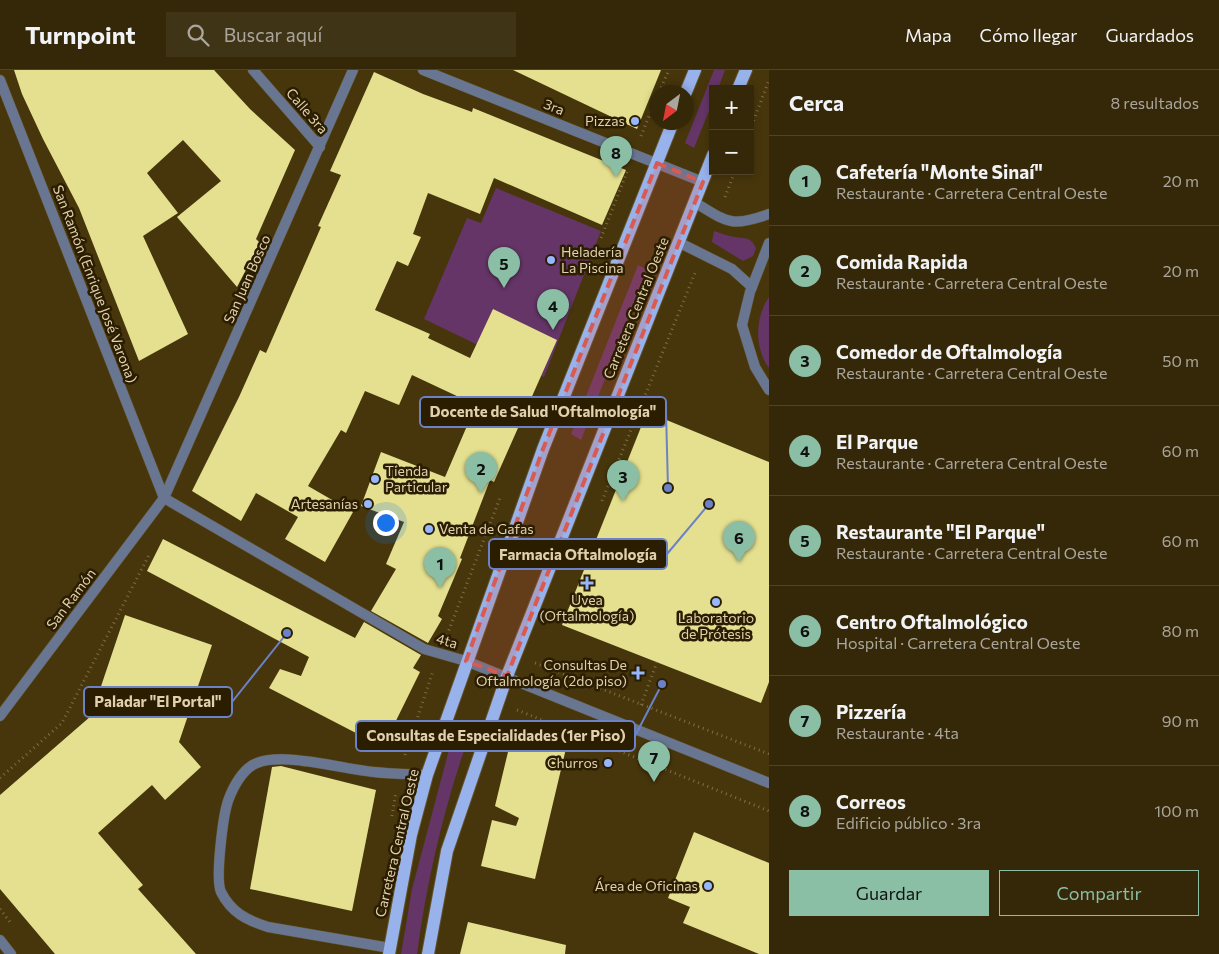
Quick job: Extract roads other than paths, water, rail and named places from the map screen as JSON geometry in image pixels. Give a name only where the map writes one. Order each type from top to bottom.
[{"type":"main road","points":[[689,85],[695,70]]},
{"type":"main road","points":[[740,85],[746,70]]},
{"type":"main road","name":"Carretera Central Oeste","points":[[389,951],[412,835],[427,775],[466,661],[543,449],[670,130]]},
{"type":"main road","name":"Carretera Central Oeste","points":[[428,954],[447,851],[507,676],[709,166]]},
{"type":"street","name":"Calle 3ra","points":[[253,70],[320,147]]},
{"type":"street","name":"San Juan Bosco","points":[[164,498],[353,70]]},
{"type":"street","name":"3ra","points":[[423,70],[703,182]]},
{"type":"street","name":"San Ramón (Enrique José Varona)","points":[[0,80],[164,498]]},
{"type":"street","points":[[694,202],[718,216],[744,223],[769,214]]},
{"type":"street","points":[[678,242],[702,256],[732,269],[752,287]]},
{"type":"street","points":[[769,243],[752,287],[742,325],[755,367],[769,390]]},
{"type":"street","name":"4ta","points":[[164,498],[424,649],[466,661],[507,676],[769,782]]},
{"type":"street","name":"San Ramón","points":[[0,716],[164,498]]},
{"type":"street","points":[[389,951],[268,927],[248,921],[231,908],[220,890],[217,878],[227,802],[241,776],[255,764],[273,758],[375,772],[427,775]]},
{"type":"street","points":[[0,940],[11,954]]},
{"type":"place","name":"Pizzas","points":[[635,121]]},
{"type":"place","name":"Correos","points":[[616,177]]},
{"type":"place","name":"Heladería La Piscina","points":[[551,260]]},
{"type":"place","name":"Restaurante \"El Parque\"","points":[[504,288]]},
{"type":"place","name":"El Parque","points":[[553,330]]},
{"type":"place","name":"Tienda Particular","points":[[375,479]]},
{"type":"place","name":"Docente de Salud \"Oftalmología\"","points":[[668,488]]},
{"type":"place","name":"Comida Rapida","points":[[481,493]]},
{"type":"place","name":"Comedor de Oftalmología","points":[[623,501]]},
{"type":"place","name":"Artesanías","points":[[368,504]]},
{"type":"place","name":"Farmacia Oftalmología","points":[[709,504]]},
{"type":"place","name":"Venta de Gafas","points":[[429,529]]},
{"type":"place","name":"Centro Oftalmológico","points":[[739,562]]},
{"type":"place","name":"Uvea (Oftalmología)","points":[[587,583]]},
{"type":"place","name":"Cafetería \"Monte Sinaí\"","points":[[440,588]]},
{"type":"place","name":"Laboratorio de Prótesis","points":[[716,602]]},
{"type":"place","name":"Paladar \"El Portal\"","points":[[287,633]]},
{"type":"place","name":"Consultas De Oftalmología (2do piso)","points":[[638,673]]},
{"type":"place","name":"Consultas de Especialidades (1er Piso)","points":[[662,684]]},
{"type":"place","name":"Churros","points":[[608,763]]},
{"type":"place","name":"Pizzería","points":[[654,782]]},
{"type":"place","name":"Área de Oficinas","points":[[708,886]]}]
